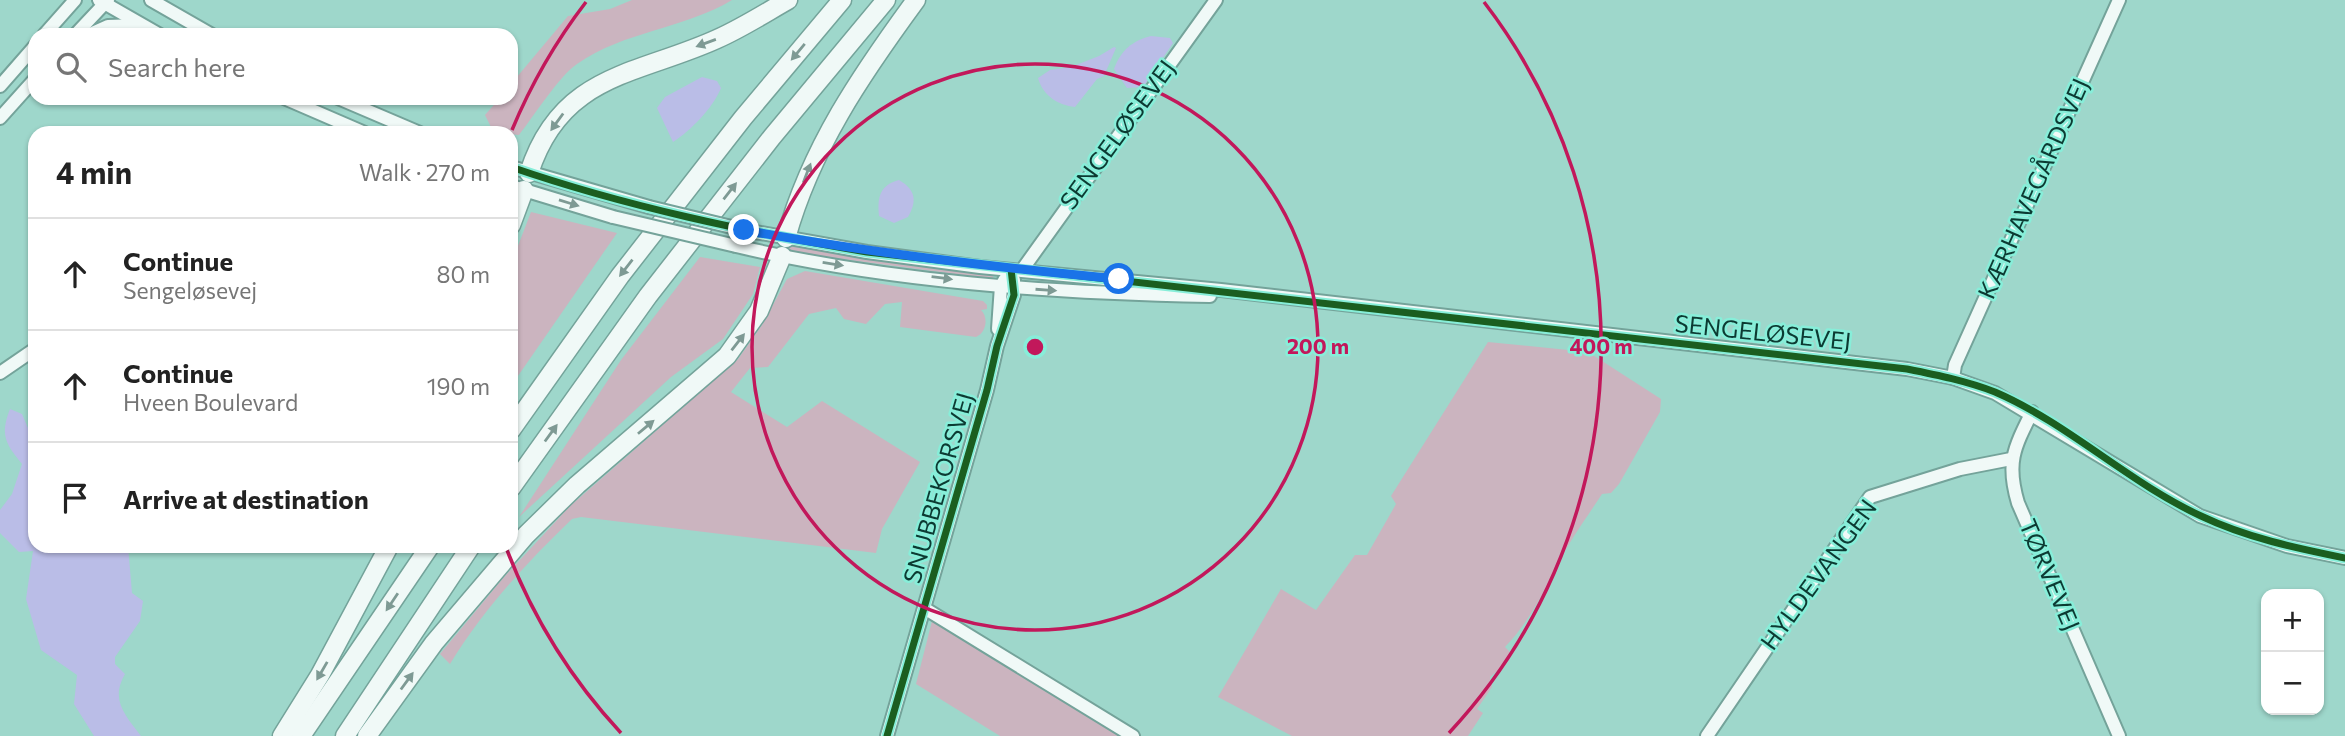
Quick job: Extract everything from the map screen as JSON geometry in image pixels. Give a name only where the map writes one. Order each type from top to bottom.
[{"type":"highway","points":[[521,183],[564,112],[589,89],[614,76],[717,39],[788,0]]},
{"type":"highway","points":[[518,420],[636,255],[743,118],[842,0]]},
{"type":"highway","points":[[518,478],[648,296],[772,137],[886,0]]},
{"type":"highway","points":[[518,544],[577,485],[727,356],[759,311],[784,247],[812,162],[867,65],[916,0]]},
{"type":"highway","points":[[282,736],[333,652],[384,553]]},
{"type":"highway","points":[[301,736],[425,553]]},
{"type":"highway","points":[[345,736],[466,553]]},
{"type":"highway","points":[[367,736],[434,643],[511,553]]},
{"type":"street","points":[[50,28],[75,0]]},
{"type":"street","points":[[151,0],[200,28]]},
{"type":"street","name":"SENGELØSEVEJ","points":[[1016,270],[1216,0]]},
{"type":"street","name":"KÆRHAVEGÅRDSVEJ","points":[[1954,378],[1955,365],[2119,0]]},
{"type":"street","points":[[81,28],[104,1],[146,28]]},
{"type":"street","points":[[104,28],[142,26]]},
{"type":"street","points":[[0,86],[28,54]]},
{"type":"street","points":[[0,118],[28,87]]},
{"type":"street","points":[[300,105],[349,126]]},
{"type":"street","points":[[354,105],[404,126]]},
{"type":"street","points":[[521,183],[624,201],[744,230],[784,247]]},
{"type":"street","points":[[521,183],[613,217],[736,246],[867,252],[1016,270],[1016,288]]},
{"type":"street","name":"SENGELØSEVEJ","points":[[784,247],[1016,288],[1112,295],[1249,296]]},
{"type":"street","name":"SENGELØSEVEJ","points":[[1016,270],[1907,369],[1954,378],[1995,393],[2032,412],[2200,516],[2287,546],[2345,558]]},
{"type":"street","name":"SNUBBEKORSVEJ","points":[[997,346],[1001,286],[1016,270]]},
{"type":"street","name":"SNUBBEKORSVEJ","points":[[887,736],[987,390],[997,346],[1016,288]]},
{"type":"street","points":[[0,373],[28,354]]},
{"type":"street","points":[[2011,459],[2032,412]]},
{"type":"street","name":"HYLDEVANGEN","points":[[1707,736],[1870,497],[1960,469],[2011,459]]},
{"type":"street","name":"TØRVEVEJ","points":[[2011,459],[2011,480],[2018,503],[2119,736]]},
{"type":"street","points":[[925,608],[1133,736]]},
{"type":"shaded area","points":[[632,0],[732,0],[694,18],[614,44],[577,64],[563,77],[519,135],[518,126],[490,126],[485,115],[494,105],[518,105],[518,76],[568,16],[610,9]]},
{"type":"shaded area","points":[[531,212],[617,233],[518,376],[518,246]]},
{"type":"shaded area","points":[[788,244],[972,270],[993,276],[993,279],[789,252]]},
{"type":"shaded area","points":[[700,257],[760,267],[753,294],[723,339],[671,377],[519,517],[621,360]]},
{"type":"shaded area","points":[[805,271],[983,301],[987,305],[987,309],[981,310],[986,321],[984,329],[976,337],[900,327],[902,302],[885,304],[866,324],[844,319],[836,308],[809,314],[768,367],[750,368],[731,392],[787,427],[822,401],[920,462],[882,529],[876,553],[581,517],[572,519],[506,588],[450,664],[440,654],[504,577],[570,506],[738,359],[762,325],[787,279]]},
{"type":"shaded area","points":[[1488,342],[1588,352],[1661,399],[1660,412],[1619,484],[1611,493],[1602,494],[1568,546],[1534,608],[1505,647],[1510,652],[1504,665],[1490,677],[1492,687],[1477,709],[1483,713],[1468,736],[1292,736],[1218,697],[1281,589],[1316,610],[1355,555],[1367,555],[1396,504],[1391,496]]},
{"type":"shaded area","points":[[932,621],[1121,736],[1000,736],[916,684]]},
{"type":"water","points":[[1151,36],[1170,38],[1173,43],[1143,87],[1127,88],[1114,69],[1117,62],[1128,47]]},
{"type":"water","points":[[1116,48],[1104,76],[1097,79],[1075,107],[1052,98],[1040,84],[1038,78],[1050,70],[1071,67]]},
{"type":"water","points":[[702,77],[717,81],[721,88],[700,118],[673,142],[657,108],[665,97]]},
{"type":"water","points":[[899,180],[912,192],[914,201],[908,217],[894,223],[879,216],[879,203],[884,189]]},
{"type":"water","points":[[10,409],[22,414],[28,428],[28,551],[19,552],[0,533],[0,510],[12,494],[22,464],[8,444],[5,426]]},
{"type":"water","points":[[33,553],[129,553],[132,593],[143,601],[140,621],[115,657],[115,664],[125,674],[119,692],[121,707],[141,736],[94,736],[74,704],[77,675],[41,650],[26,599]]},
{"type":"cycle path","points":[[518,169],[688,217],[867,252],[1907,369],[1963,381],[2022,405],[2175,503],[2218,524],[2290,546],[2345,558]]},
{"type":"cycle path","points":[[887,736],[987,390],[997,346],[1014,295],[1011,269]]},
{"type":"route","points":[[744,230],[867,252],[980,267],[1119,279]]}]
